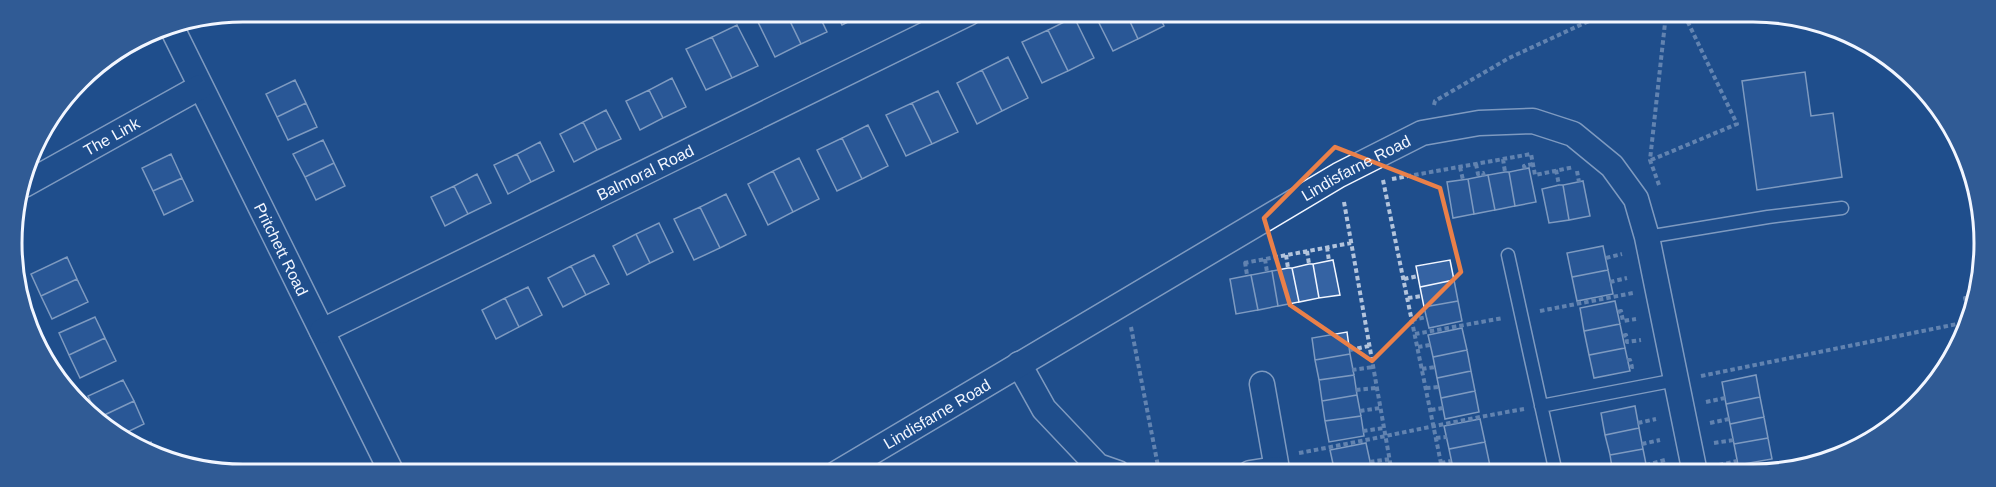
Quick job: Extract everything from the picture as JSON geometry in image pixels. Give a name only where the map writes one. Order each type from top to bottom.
[{"type":"street","name":"Balmoral Road","points":[[322,331],[951,22]]},
{"type":"street","name":"Pritchett Road","points":[[174,33],[388,464]]},
{"type":"street","name":"The Link","points":[[31,181],[200,87]]},
{"type":"street","name":"Lindisfarne Road","points":[[852,464],[1339,175],[1422,132],[1479,123],[1533,121],[1573,134],[1612,166],[1636,199],[1647,237],[1693,464]]},
{"type":"street","points":[[1019,364],[1044,408],[1096,464]]},
{"type":"street","points":[[1262,384],[1275,464]]},
{"type":"lane","points":[[1647,237],[1768,217],[1842,208]]},
{"type":"lane","points":[[1508,255],[1554,464]]},
{"type":"lane","points":[[1541,406],[1676,380]]},
{"type":"path","points":[[1422,132],[1435,101],[1509,58],[1587,22]]},
{"type":"path","points":[[1650,160],[1737,124],[1688,22]]},
{"type":"path","points":[[1373,182],[1531,154],[1535,175],[1584,166],[1595,152]]},
{"type":"path","points":[[1503,159],[1505,172]]},
{"type":"path","points":[[1476,164],[1478,174],[1483,173],[1484,176]]},
{"type":"path","points":[[1525,169],[1524,166],[1533,164]]},
{"type":"path","points":[[1460,166],[1463,180]]},
{"type":"path","points":[[1576,167],[1579,182]]},
{"type":"path","points":[[1556,170],[1559,185]]},
{"type":"path","points":[[1381,174],[1441,463],[1451,461]]},
{"type":"path","points":[[1339,175],[1390,464]]},
{"type":"path","points":[[1238,264],[1351,243]]},
{"type":"path","points":[[1620,243],[1624,262]]},
{"type":"path","points":[[1327,247],[1329,261]]},
{"type":"path","points":[[1307,251],[1309,264]]},
{"type":"path","points":[[1606,258],[1622,254]]},
{"type":"path","points":[[1286,255],[1288,268]]},
{"type":"path","points":[[1265,259],[1267,272]]},
{"type":"path","points":[[1245,262],[1247,275]]},
{"type":"path","points":[[1626,270],[1632,302]]},
{"type":"path","points":[[1404,279],[1418,276]]},
{"type":"path","points":[[1610,282],[1627,279]]},
{"type":"path","points":[[1408,298],[1422,296]]},
{"type":"path","points":[[1634,310],[1666,464]]},
{"type":"path","points":[[1618,312],[1621,311],[1623,321],[1636,319]]},
{"type":"path","points":[[1412,320],[1427,317]]},
{"type":"path","points":[[1130,324],[1158,464]]},
{"type":"path","points":[[1676,380],[1959,324]]},
{"type":"path","points":[[1623,336],[1626,335],[1628,342],[1641,340]]},
{"type":"path","points":[[1418,347],[1430,345]]},
{"type":"path","points":[[1350,350],[1370,346]]},
{"type":"path","points":[[1627,360],[1630,360],[1632,367],[1645,364]]},
{"type":"path","points":[[1352,370],[1373,367]]},
{"type":"path","points":[[1422,369],[1435,367]]},
{"type":"path","points":[[1426,388],[1439,387]]},
{"type":"path","points":[[1356,390],[1376,388]]},
{"type":"path","points":[[1706,402],[1725,398]]},
{"type":"path","points":[[1287,464],[1434,425],[1541,406]]},
{"type":"path","points":[[1360,411],[1380,408]]},
{"type":"path","points":[[1431,410],[1443,408]]},
{"type":"path","points":[[1638,423],[1656,419]]},
{"type":"path","points":[[1710,423],[1730,419]]},
{"type":"path","points":[[1363,431],[1384,428]]},
{"type":"path","points":[[1436,438],[1447,437]]},
{"type":"path","points":[[1642,444],[1660,440]]},
{"type":"path","points":[[1714,443],[1734,440]]},
{"type":"path","points":[[1370,462],[1389,459]]},
{"type":"path","points":[[1650,464],[1665,460]]},
{"type":"path","points":[[1724,464],[1737,461]]},
{"type":"highlighted area","points":[[1335,147],[1440,188],[1461,272],[1372,361],[1290,305],[1264,218]]},
{"type":"building","points":[[758,22],[790,22],[801,44],[775,57]]},
{"type":"building","points":[[790,22],[822,22],[827,32],[801,44]]},
{"type":"building","points":[[1064,22],[1076,22],[1094,58],[1068,71],[1048,30]]},
{"type":"building","points":[[1098,22],[1130,22],[1138,39],[1113,51]]},
{"type":"building","points":[[1130,22],[1162,22],[1164,26],[1138,39]]},
{"type":"building","points":[[737,25],[758,66],[732,78],[712,37]]},
{"type":"building","points":[[1048,30],[1068,71],[1042,83],[1022,42]]},
{"type":"building","points":[[712,37],[732,78],[706,90],[686,49]]},
{"type":"building","points":[[1008,57],[1028,98],[1002,111],[982,70]]},
{"type":"building","points":[[982,70],[1002,111],[977,124],[957,83]]},
{"type":"building","points":[[1805,72],[1811,116],[1833,113],[1842,177],[1757,190],[1742,81]]},
{"type":"building","points":[[672,78],[686,107],[663,118],[649,90]]},
{"type":"building","points":[[295,80],[306,103],[277,117],[266,94]]},
{"type":"building","points":[[649,90],[663,118],[640,130],[626,101]]},
{"type":"building","points":[[938,91],[958,132],[932,144],[912,103]]},
{"type":"building","points":[[306,103],[317,127],[288,140],[277,117]]},
{"type":"building","points":[[912,103],[932,144],[906,156],[886,115]]},
{"type":"building","points":[[606,110],[621,139],[597,150],[583,122]]},
{"type":"building","points":[[583,122],[597,150],[574,162],[560,134]]},
{"type":"building","points":[[868,125],[888,166],[862,179],[842,138]]},
{"type":"building","points":[[842,138],[862,179],[837,191],[817,150]]},
{"type":"building","points":[[323,140],[334,163],[305,177],[293,154]]},
{"type":"building","points":[[540,142],[554,171],[531,182],[517,154]]},
{"type":"building","points":[[171,154],[182,178],[153,191],[142,168]]},
{"type":"building","points":[[517,154],[531,182],[508,194],[494,165]]},
{"type":"building","points":[[799,158],[819,199],[793,212],[773,171]]},
{"type":"building","points":[[334,163],[345,186],[316,200],[305,177]]},
{"type":"building","points":[[1529,168],[1536,202],[1515,206],[1509,172]]},
{"type":"building","points":[[773,171],[793,212],[768,225],[748,184]]},
{"type":"building","points":[[1509,172],[1515,206],[1495,210],[1488,175]]},
{"type":"building","points":[[477,174],[491,203],[468,214],[454,186]]},
{"type":"building","points":[[1488,175],[1495,210],[1474,214],[1468,179]]},
{"type":"building","points":[[182,178],[193,201],[164,215],[153,191]]},
{"type":"building","points":[[1468,179],[1474,214],[1453,218],[1447,182]]},
{"type":"building","points":[[1583,181],[1590,216],[1569,220],[1563,185]]},
{"type":"building","points":[[1563,185],[1569,220],[1549,223],[1542,189]]},
{"type":"building","points":[[454,186],[468,214],[445,226],[431,197]]},
{"type":"building","points":[[726,194],[746,235],[720,248],[700,207]]},
{"type":"building","points":[[700,207],[720,248],[694,260],[674,219]]},
{"type":"building","points":[[659,223],[673,252],[650,263],[636,234]]},
{"type":"building","points":[[636,234],[650,263],[627,275],[613,246]]},
{"type":"building","points":[[1603,246],[1608,270],[1572,277],[1567,253]]},
{"type":"building","points":[[594,255],[609,284],[586,295],[571,266]]},
{"type":"building","points":[[67,257],[77,279],[41,296],[31,274]]},
{"type":"building","points":[[1333,260],[1340,295],[1319,298],[1313,264]]},
{"type":"building","points":[[1450,260],[1454,280],[1420,287],[1416,266]]},
{"type":"building","points":[[1313,264],[1319,298],[1299,302],[1292,268]]},
{"type":"building","points":[[571,266],[586,295],[563,307],[548,278]]},
{"type":"building","points":[[1292,268],[1299,302],[1278,306],[1272,271]]},
{"type":"building","points":[[1608,270],[1613,294],[1577,301],[1572,277]]},
{"type":"building","points":[[1272,271],[1278,306],[1258,310],[1251,275]]},
{"type":"building","points":[[1251,275],[1258,310],[1236,314],[1230,279]]},
{"type":"building","points":[[77,279],[88,302],[52,319],[41,296]]},
{"type":"building","points":[[1454,280],[1458,301],[1424,307],[1420,287]]},
{"type":"building","points":[[528,287],[542,315],[519,327],[505,298]]},
{"type":"building","points":[[505,298],[519,327],[496,339],[482,310]]},
{"type":"building","points":[[1458,301],[1462,321],[1429,328],[1424,307]]},
{"type":"building","points":[[1615,301],[1620,324],[1584,331],[1580,308]]},
{"type":"building","points":[[95,317],[105,338],[69,355],[59,333]]},
{"type":"building","points":[[1620,324],[1625,348],[1589,355],[1584,331]]},
{"type":"building","points":[[1462,328],[1467,350],[1433,357],[1428,335]]},
{"type":"building","points":[[1347,332],[1350,354],[1315,360],[1312,338]]},
{"type":"building","points":[[105,338],[116,361],[80,378],[69,355]]},
{"type":"building","points":[[1625,348],[1630,371],[1594,378],[1589,355]]},
{"type":"building","points":[[1467,350],[1471,371],[1437,378],[1433,357]]},
{"type":"building","points":[[1350,354],[1354,375],[1319,380],[1315,360]]},
{"type":"building","points":[[1471,371],[1475,391],[1441,398],[1437,378]]},
{"type":"building","points":[[1354,375],[1357,395],[1322,401],[1319,380]]},
{"type":"building","points":[[1756,375],[1760,397],[1726,404],[1722,382]]},
{"type":"building","points":[[123,380],[134,401],[104,415],[92,404],[88,396]]},
{"type":"building","points":[[1475,391],[1479,412],[1445,419],[1441,398]]},
{"type":"building","points":[[1357,395],[1361,416],[1325,421],[1322,401]]},
{"type":"building","points":[[1760,397],[1764,417],[1730,424],[1726,404]]},
{"type":"building","points":[[134,401],[144,424],[128,432],[104,415]]},
{"type":"building","points":[[1635,406],[1639,428],[1605,435],[1601,413]]},
{"type":"building","points":[[1361,416],[1364,436],[1329,442],[1325,421]]},
{"type":"building","points":[[1764,417],[1768,438],[1734,444],[1730,424]]},
{"type":"building","points":[[1480,419],[1485,442],[1449,449],[1444,426]]},
{"type":"building","points":[[1639,428],[1643,449],[1610,455],[1605,435]]},
{"type":"building","points":[[1768,438],[1772,459],[1738,464],[1734,444]]},
{"type":"building","points":[[1485,442],[1490,464],[1452,464],[1449,449]]},
{"type":"building","points":[[1366,443],[1371,464],[1333,464],[1330,450]]},
{"type":"building","points":[[1643,449],[1646,464],[1612,464],[1610,455]]}]
